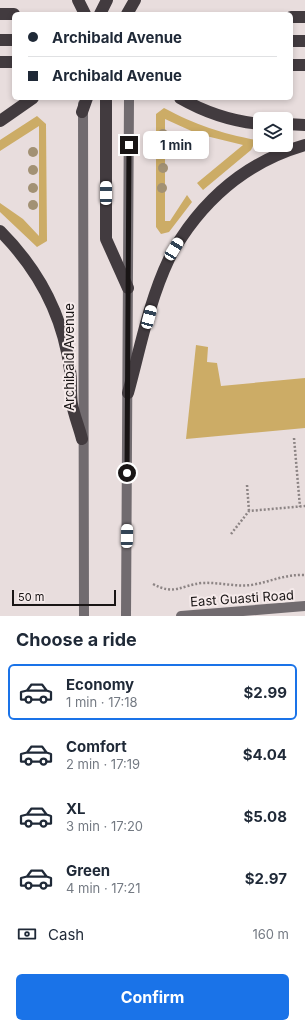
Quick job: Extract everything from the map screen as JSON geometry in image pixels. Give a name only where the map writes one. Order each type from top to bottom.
[{"type":"highway","points":[[128,10],[135,0]]},
{"type":"highway","points":[[101,12],[107,1]]},
{"type":"highway","points":[[107,1],[110,12]]},
{"type":"highway","points":[[0,14],[12,14]]},
{"type":"highway","points":[[293,17],[305,17]]},
{"type":"highway","points":[[0,40],[12,40]]},
{"type":"highway","points":[[293,41],[305,41]]},
{"type":"highway","points":[[293,65],[305,65]]},
{"type":"highway","points":[[0,121],[30,100]]},
{"type":"highway","points":[[82,112],[86,100]]},
{"type":"highway","points":[[106,100],[106,239],[128,288]]},
{"type":"highway","points":[[184,100],[203,110],[224,118],[253,123]]},
{"type":"highway","points":[[293,124],[305,125]]},
{"type":"highway","points":[[128,393],[158,286],[169,258],[180,239],[212,199],[239,176],[271,157],[305,145]]},
{"type":"highway","points":[[0,231],[22,254],[38,276],[55,309],[65,344],[70,370],[72,404],[82,439]]},
{"type":"main road","name":"Archibald Avenue","points":[[83,100],[82,439],[84,616]]},
{"type":"main road","points":[[126,616],[129,100]]},
{"type":"main road","name":"East Guasti Road","points":[[181,616],[305,606]]},
{"type":"path","points":[[294,438],[300,506]]},
{"type":"path","points":[[231,534],[249,511],[247,485]]},
{"type":"path","points":[[249,511],[305,506]]},
{"type":"path","points":[[153,584],[163,590],[171,590],[198,584],[247,585],[288,575],[305,575]]},
{"type":"shaded area","points":[[164,108],[208,128],[253,139],[253,146],[251,150],[203,190],[197,183],[243,145],[198,134],[165,119],[165,221],[170,221],[187,195],[192,202],[169,232],[161,234],[156,227],[156,114]]},
{"type":"shaded area","points":[[37,116],[46,124],[47,241],[37,247],[0,212],[0,203],[23,219],[39,236],[39,126],[0,151],[0,140]]},
{"type":"shaded area","points":[[196,345],[208,347],[207,362],[217,363],[221,386],[305,378],[305,428],[186,439]]},
{"type":"route","points":[[127,473],[129,145]]}]
